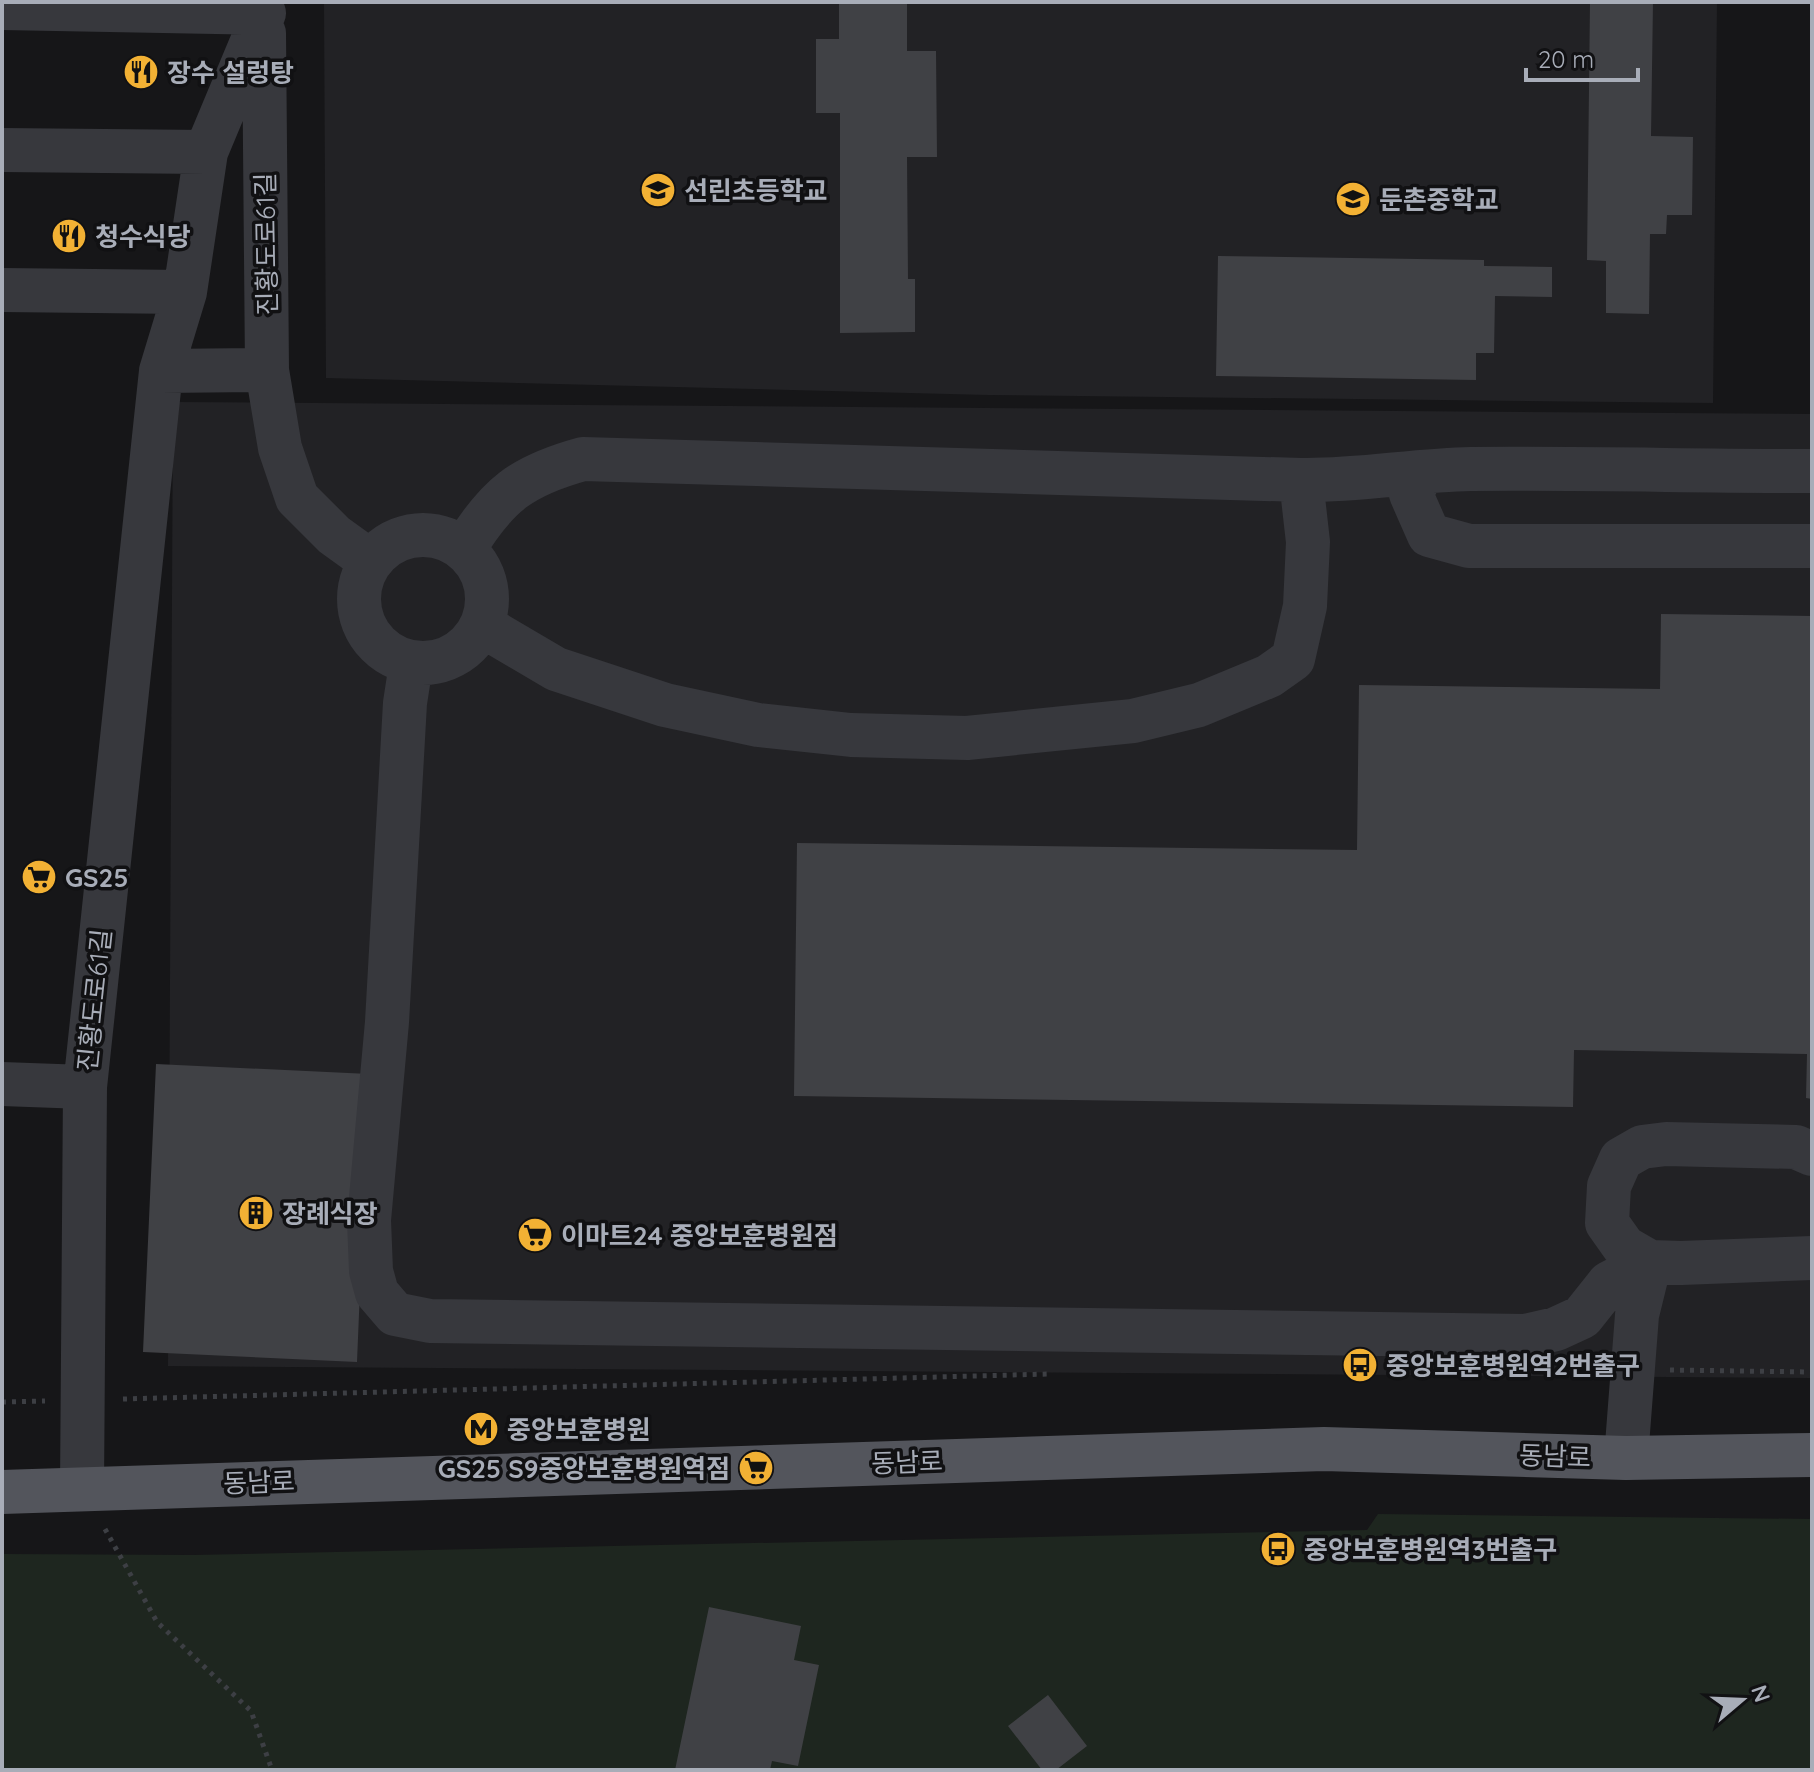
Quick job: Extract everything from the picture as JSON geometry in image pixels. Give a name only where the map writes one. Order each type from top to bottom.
[{"type":"main road","name":"동남로","points":[[2,1492],[1324,1449],[1626,1458],[1812,1455]]},
{"type":"street","points":[[2,8],[264,7]]},
{"type":"street","name":"진황도로61길","points":[[82,1488],[85,1087],[161,371],[185,292],[206,152],[264,7]]},
{"type":"street","name":"진황도로61길","points":[[264,7],[267,370],[280,448],[297,498],[334,535],[370,561]]},
{"type":"street","points":[[2,150],[206,152]]},
{"type":"street","points":[[2,290],[185,292]]},
{"type":"street","points":[[161,371],[267,370]]},
{"type":"street","points":[[464,549],[485,514],[515,487],[551,468],[583,459],[1341,481],[1387,473],[1467,469],[1812,471]]},
{"type":"street","points":[[1422,473],[1411,494],[1429,535],[1469,546],[1812,546]]},
{"type":"street","points":[[483,626],[556,669],[665,705],[758,725],[851,735],[967,738],[1133,721],[1199,705],[1269,676],[1293,659],[1305,606],[1308,542],[1301,480]]},
{"type":"street","points":[[425,534],[445,538],[464,549],[478,565],[486,584],[487,605],[483,626],[470,643],[453,657],[432,664],[411,664],[390,656],[373,642],[362,623],[358,602],[361,580],[370,561],[385,546],[404,537],[425,534]]},
{"type":"street","points":[[411,664],[405,703],[387,1022],[369,1220],[371,1271],[377,1293],[395,1314],[430,1321],[1525,1336],[1556,1329],[1582,1317],[1609,1283],[1650,1262]]},
{"type":"street","points":[[2,1084],[85,1087]]},
{"type":"street","points":[[1812,1154],[1796,1147],[1666,1144],[1642,1147],[1621,1159],[1609,1186],[1607,1223],[1624,1247],[1650,1262],[1812,1258]]},
{"type":"street","points":[[1626,1458],[1637,1315],[1650,1262]]},
{"type":"path","points":[[1558,1368],[1812,1372]]},
{"type":"path","points":[[2,1402],[1060,1373]]},
{"type":"path","points":[[82,1488],[157,1622],[251,1711],[272,1770]]},
{"type":"shaded area","points":[[324,2],[1717,2],[1713,403],[988,395],[326,378]]},
{"type":"shaded area","name":"중앙보훈병원","points":[[173,402],[1812,414],[1812,1378],[168,1366]]},
{"type":"shaded area","points":[[1378,1514],[1812,1519],[1812,1770],[2,1770],[2,1554],[193,1555],[1367,1530]]},
{"type":"building","points":[[839,2],[907,2],[907,51],[936,51],[937,157],[907,157],[908,279],[915,279],[915,332],[840,333],[840,113],[816,113],[816,39],[839,39]]},
{"type":"building","points":[[1590,2],[1653,2],[1651,136],[1693,137],[1692,215],[1667,215],[1666,234],[1650,234],[1649,314],[1606,313],[1606,261],[1587,260]]},
{"type":"building","points":[[1218,256],[1484,260],[1484,266],[1552,267],[1552,297],[1495,296],[1494,353],[1476,353],[1476,380],[1216,376]]},
{"type":"building","points":[[1661,614],[1812,616],[1812,1099],[1806,1098],[1807,1054],[1574,1050],[1573,1107],[794,1096],[797,843],[1357,850],[1359,685],[1660,689]]},
{"type":"building","name":"장례식장","points":[[156,1064],[369,1074],[357,1362],[143,1352]]},
{"type":"building","points":[[709,1607],[801,1626],[794,1660],[819,1665],[798,1766],[772,1761],[770,1770],[675,1770]]},
{"type":"building","points":[[1048,1695],[1087,1746],[1056,1770],[1042,1770],[1008,1726]]},
{"type":"place","name":"장수 설렁탕","points":[[141,72]]},
{"type":"place","name":"선린초등학교","points":[[658,190]]},
{"type":"place","name":"둔촌중학교","points":[[1353,199]]},
{"type":"place","name":"청수식당","points":[[69,236]]},
{"type":"place","name":"GS25","points":[[39,877]]},
{"type":"place","name":"장례식장","points":[[256,1213]]},
{"type":"place","name":"이마트24 중앙보훈병원점","points":[[535,1235]]},
{"type":"place","name":"중앙보훈병원역2번출구","points":[[1360,1365]]},
{"type":"place","name":"중앙보훈병원","points":[[481,1429]]},
{"type":"place","name":"GS25 S9중앙보훈병원역점","points":[[756,1468]]},
{"type":"place","name":"중앙보훈병원역3번출구","points":[[1278,1549]]}]
